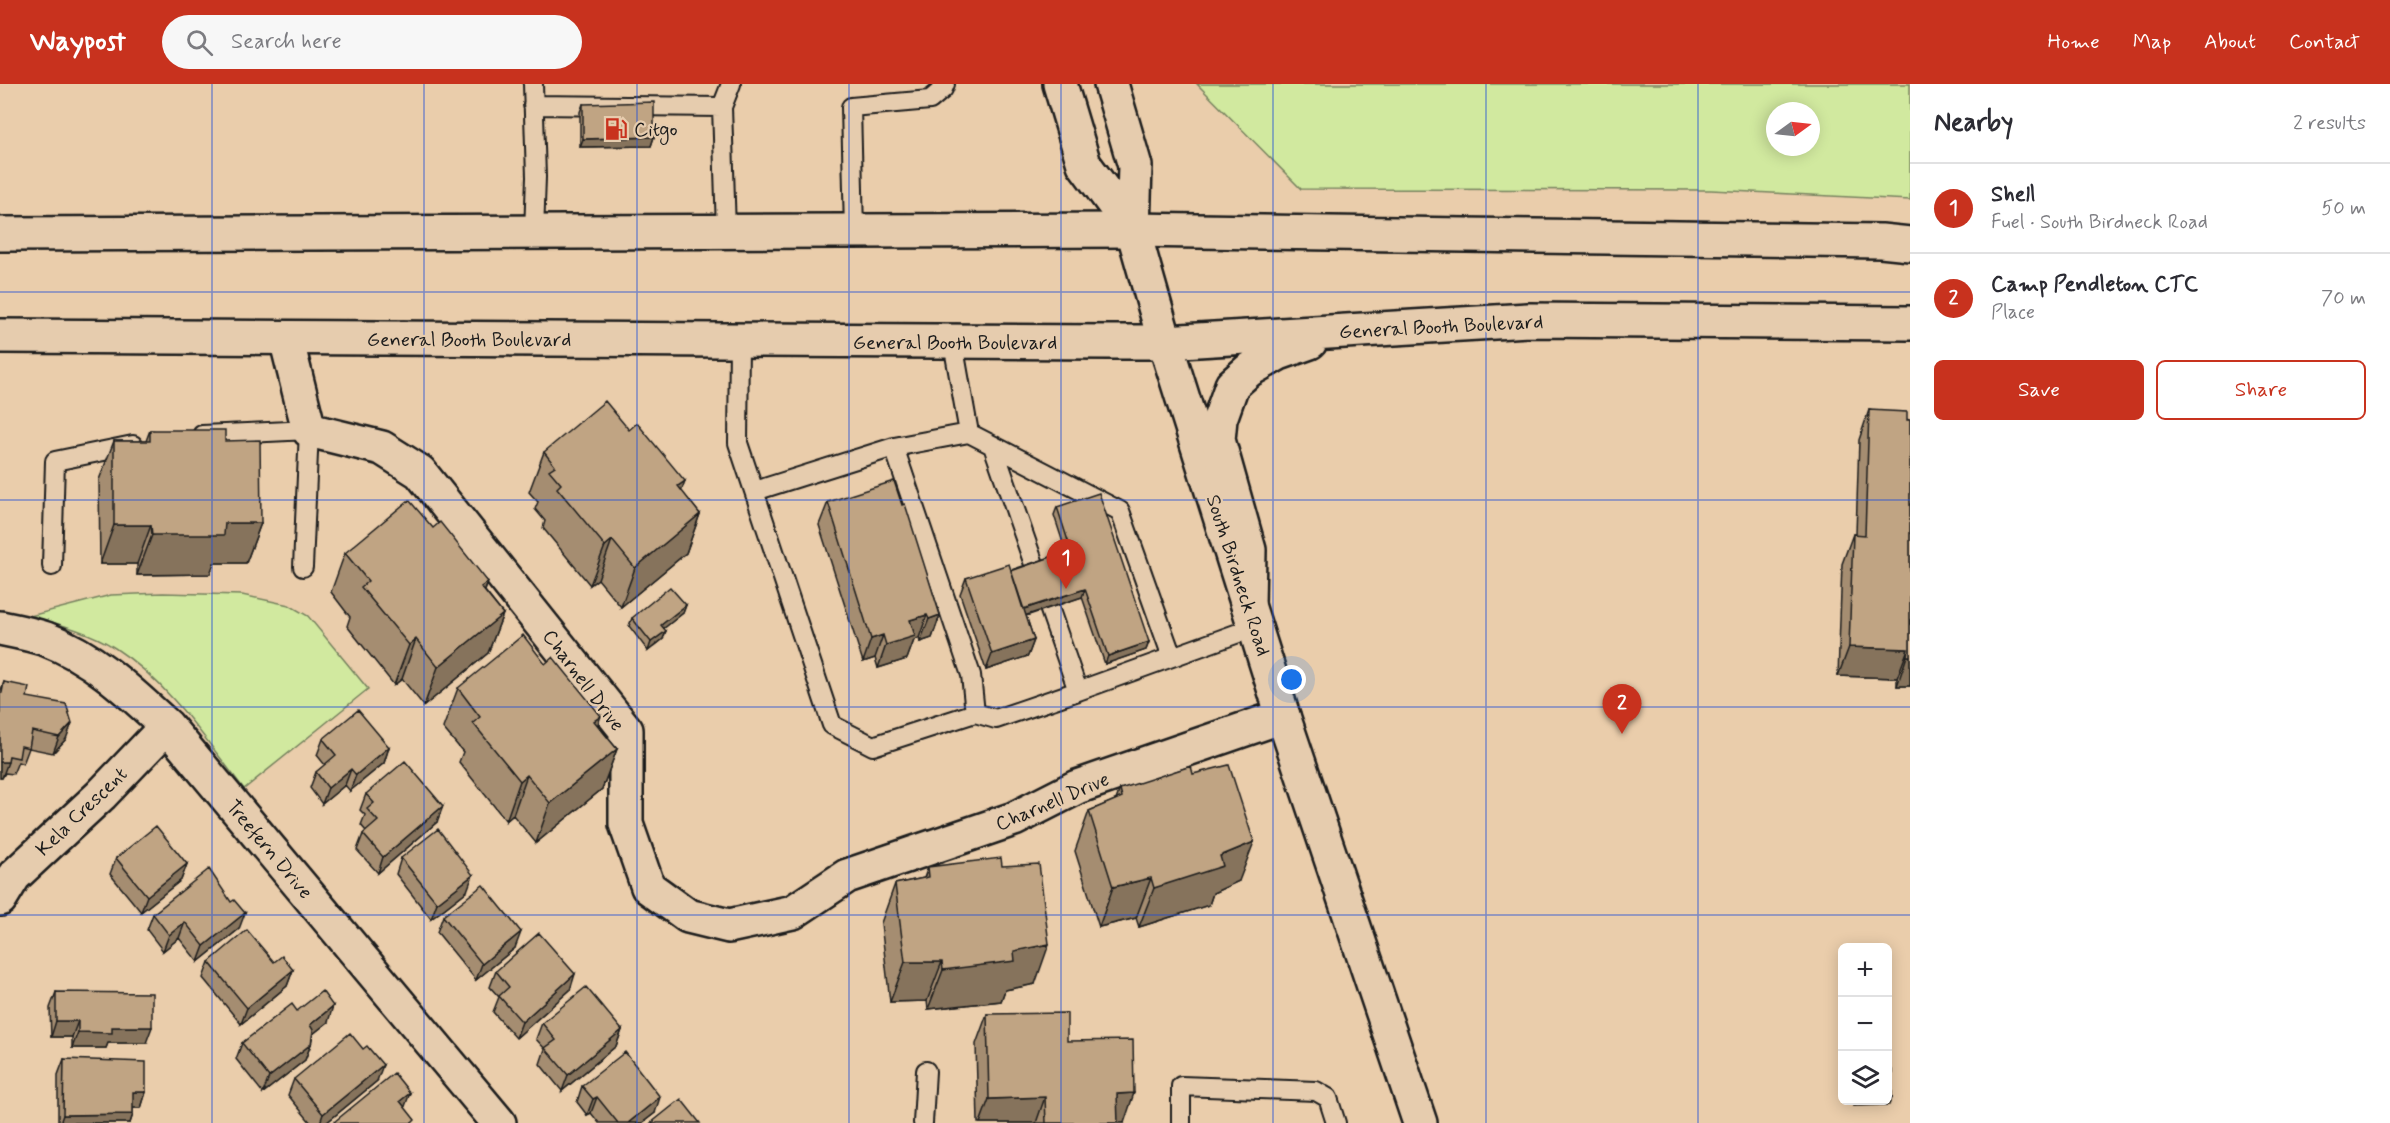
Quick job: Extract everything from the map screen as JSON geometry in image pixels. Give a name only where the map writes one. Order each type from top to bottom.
[{"type":"main road","name":"South Birdneck Road","points":[[1060,84],[1084,164],[1132,230]]},
{"type":"main road","name":"South Birdneck Road","points":[[1111,84],[1135,166],[1132,230],[1165,342],[1283,716],[1420,1123]]},
{"type":"main road","points":[[0,234],[1132,230],[1857,240],[1910,243]]},
{"type":"main road","name":"General Booth Boulevard","points":[[0,336],[953,343],[1165,342],[1528,320],[1910,323]]},
{"type":"main road","points":[[1252,616],[1249,550],[1218,440],[1220,419],[1232,385],[1249,370],[1279,353],[1341,331]]},
{"type":"main road","points":[[286,338],[309,430]]},
{"type":"main road","name":"Charnell Drive","points":[[309,430],[382,447],[420,472],[626,730],[626,824],[648,887],[688,916],[729,926],[793,912],[847,876],[1014,819],[1077,787],[1283,716]]},
{"type":"main road","name":"Treefern Drive","points":[[0,628],[45,639],[89,659],[127,689],[167,726],[499,1123]]},
{"type":"main road","name":"Kela Crescent","points":[[0,899],[14,876],[101,795],[167,726]]},
{"type":"lane","points":[[533,84],[536,177],[534,232]]},
{"type":"lane","points":[[726,231],[722,107],[731,84]]},
{"type":"lane","points":[[854,231],[851,106],[930,100],[943,89],[945,84]]},
{"type":"lane","points":[[533,105],[722,107]]},
{"type":"lane","points":[[740,341],[738,443],[832,725],[873,746],[975,713],[996,719],[1172,657],[1252,616]]},
{"type":"lane","points":[[953,343],[969,434]]},
{"type":"lane","points":[[189,436],[309,430],[303,567]]},
{"type":"lane","points":[[754,491],[894,447],[969,434],[1120,512],[1172,657]]},
{"type":"lane","points":[[52,566],[55,461],[146,443]]},
{"type":"lane","points":[[993,446],[1078,691]]},
{"type":"lane","points":[[894,447],[971,675],[975,713]]},
{"type":"lane","points":[[923,1123],[926,1071]]},
{"type":"lane","points":[[1181,1123],[1181,1086],[1316,1091],[1328,1098],[1336,1123]]},
{"type":"green space","points":[[1197,84],[1910,84],[1910,200],[1711,190],[1301,189]]},
{"type":"green space","points":[[163,593],[242,595],[289,605],[308,616],[368,689],[244,789],[185,713],[134,662],[95,637],[30,616],[111,595]]},
{"type":"building","name":"Citgo","points":[[654,102],[654,137],[583,139],[583,104]]},
{"type":"building","points":[[605,401],[629,430],[637,423],[685,481],[678,486],[700,514],[635,568],[612,540],[605,546],[557,488],[561,484],[549,470],[555,466],[544,452]]},
{"type":"building","points":[[1869,410],[1907,412],[1907,420],[1910,420],[1910,656],[1907,656],[1908,649],[1849,647],[1853,534],[1865,535]]},
{"type":"building","points":[[150,430],[225,430],[225,441],[260,440],[261,523],[225,523],[224,535],[152,535],[151,525],[114,525],[114,441],[150,441]]},
{"type":"building","points":[[894,481],[902,505],[905,504],[940,615],[929,619],[927,615],[910,620],[915,636],[886,645],[883,635],[871,639],[828,502]]},
{"type":"building","points":[[1099,493],[1149,642],[1108,656],[1085,589],[1023,609],[1011,571],[1071,550],[1057,507]]},
{"type":"building","points":[[409,500],[433,528],[440,522],[488,582],[481,587],[503,614],[438,667],[416,639],[409,645],[361,587],[368,581],[345,553]]},
{"type":"building","points":[[1009,564],[1034,640],[992,654],[966,578]]},
{"type":"building","points":[[670,587],[686,605],[661,625],[666,631],[651,642],[632,618]]},
{"type":"building","points":[[523,635],[545,664],[553,657],[601,716],[594,721],[617,749],[550,803],[527,775],[520,781],[473,723],[480,717],[458,688]]},
{"type":"building","points":[[4,682],[29,687],[27,697],[66,704],[72,723],[59,737],[32,731],[29,748],[21,746],[19,758],[9,756],[8,762],[0,762],[0,693],[2,693]]},
{"type":"building","points":[[358,710],[389,747],[356,775],[351,769],[328,788],[316,772],[336,755],[323,739]]},
{"type":"building","points":[[405,761],[443,806],[383,857],[363,834],[378,821],[367,809],[374,803],[366,794]]},
{"type":"building","points":[[1229,765],[1254,842],[1220,856],[1223,866],[1154,888],[1151,878],[1113,887],[1089,811],[1122,797],[1120,789],[1191,766],[1193,774]]},
{"type":"building","points":[[156,826],[187,864],[147,896],[116,858]]},
{"type":"building","points":[[438,829],[473,875],[437,903],[401,858]]},
{"type":"building","points":[[1001,858],[1002,866],[1039,864],[1049,944],[1014,951],[1015,961],[943,970],[942,962],[905,962],[895,884],[929,877],[928,867]]},
{"type":"building","points":[[209,869],[231,902],[234,900],[245,913],[204,946],[185,922],[169,935],[153,914]]},
{"type":"building","points":[[483,885],[521,932],[482,964],[443,916]]},
{"type":"building","points":[[247,930],[274,962],[282,956],[293,970],[247,1008],[209,962]]},
{"type":"building","points":[[539,933],[575,974],[522,1022],[499,996],[509,987],[496,971]]},
{"type":"building","points":[[586,987],[622,1030],[568,1075],[545,1048],[556,1040],[542,1023]]},
{"type":"building","points":[[322,991],[333,1006],[310,1025],[313,1030],[311,1044],[269,1077],[242,1043],[292,1004],[297,1011]]},
{"type":"building","points":[[56,992],[152,993],[152,1027],[112,1027],[112,1033],[78,1032],[78,1021],[56,1021]]},
{"type":"building","points":[[1067,1013],[1067,1041],[1133,1040],[1134,1093],[1117,1094],[1118,1123],[1046,1123],[1045,1097],[989,1099],[987,1014]]},
{"type":"building","points":[[350,1033],[363,1049],[367,1046],[383,1065],[323,1114],[294,1079]]},
{"type":"building","points":[[625,1052],[660,1097],[628,1123],[618,1123],[597,1097],[593,1099],[582,1086]]},
{"type":"building","points":[[64,1059],[146,1062],[146,1092],[133,1092],[133,1114],[63,1115]]},
{"type":"building","points":[[394,1073],[410,1093],[400,1101],[415,1120],[412,1123],[334,1122]]},
{"type":"building","points":[[681,1099],[700,1123],[651,1123]]},
{"type":"place","name":"Citgo","points":[[616,129]]},
{"type":"place","name":"Shell","points":[[1066,589]]},
{"type":"place","name":"Camp Pendleton CTC","points":[[1622,734]]}]
